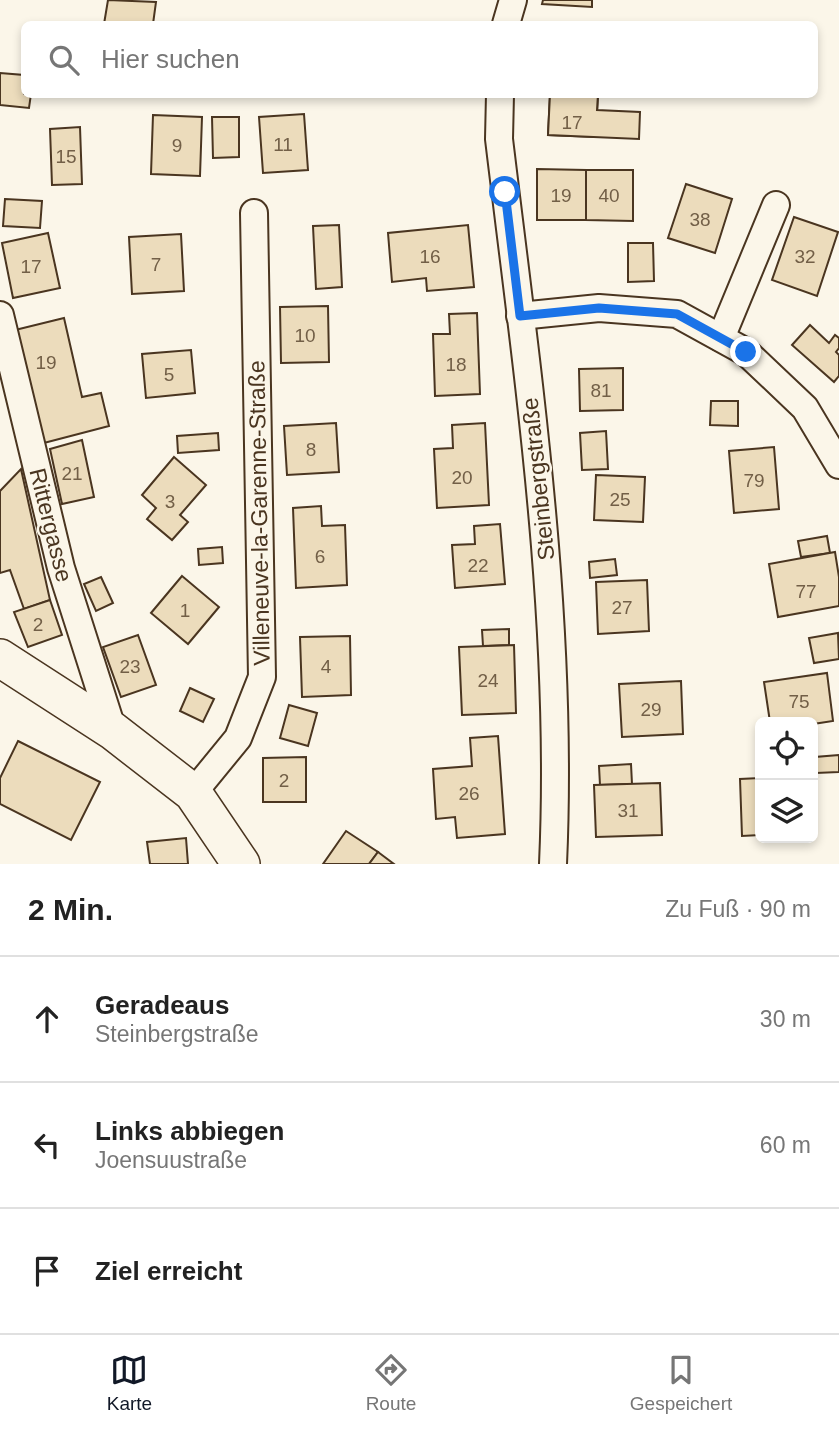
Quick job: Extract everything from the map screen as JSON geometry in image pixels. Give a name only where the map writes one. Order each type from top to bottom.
[{"type":"main road","points":[[0,658],[110,723],[193,793],[241,864]]},
{"type":"street","points":[[507,21],[513,0]]},
{"type":"street","name":"Steinbergstraße","points":[[500,98],[499,139],[549,578],[556,789],[553,864]]},
{"type":"street","points":[[721,338],[776,205]]},
{"type":"street","name":"Villeneuve-la-Garenne-Straße","points":[[193,793],[238,738],[262,677],[254,213]]},
{"type":"street","points":[[520,316],[599,308],[677,314],[746,352],[805,408],[839,465]]},
{"type":"street","name":"Rittergasse","points":[[0,315],[61,568],[110,723]]},
{"type":"building","points":[[108,0],[156,2],[153,21],[104,21]]},
{"type":"building","points":[[543,0],[592,0],[592,7],[542,4]]},
{"type":"building","points":[[0,73],[21,75],[21,98],[30,98],[29,108],[0,105]]},
{"type":"building","points":[[550,98],[598,98],[596,137],[548,135]]},
{"type":"building","points":[[550,98],[598,98],[597,110],[640,112],[639,139],[548,135]]},
{"type":"building","points":[[304,114],[308,170],[263,173],[259,117]]},
{"type":"building","points":[[153,115],[202,117],[200,176],[151,174]]},
{"type":"building","points":[[212,117],[239,117],[239,157],[213,158]]},
{"type":"building","points":[[80,127],[82,184],[52,185],[50,129]]},
{"type":"building","points":[[537,169],[586,170],[586,220],[537,220]]},
{"type":"building","points":[[586,170],[633,170],[633,221],[586,220]]},
{"type":"building","points":[[686,184],[732,199],[715,253],[668,238]]},
{"type":"building","points":[[5,199],[42,201],[40,228],[3,226]]},
{"type":"building","points":[[794,217],[838,232],[817,296],[772,280]]},
{"type":"building","points":[[339,225],[342,287],[316,289],[313,226]]},
{"type":"building","points":[[468,225],[474,287],[427,291],[426,278],[392,282],[388,233]]},
{"type":"building","points":[[48,233],[60,288],[13,298],[2,243]]},
{"type":"building","points":[[181,234],[184,291],[132,294],[129,237]]},
{"type":"building","points":[[628,243],[653,243],[654,281],[628,282]]},
{"type":"building","points":[[328,306],[329,362],[281,363],[280,307]]},
{"type":"building","points":[[477,313],[480,394],[435,396],[433,334],[450,334],[449,314]]},
{"type":"building","points":[[64,318],[82,397],[101,393],[109,426],[40,444],[11,331]]},
{"type":"building","points":[[810,325],[829,343],[835,335],[839,338],[836,352],[839,355],[839,376],[834,382],[792,345]]},
{"type":"building","points":[[191,350],[195,393],[146,398],[142,354]]},
{"type":"building","points":[[623,368],[623,410],[580,411],[579,369]]},
{"type":"building","points":[[711,401],[738,401],[738,426],[710,425]]},
{"type":"building","points":[[336,423],[339,472],[287,475],[284,426]]},
{"type":"building","points":[[485,423],[489,505],[437,508],[434,449],[453,448],[452,425]]},
{"type":"building","points":[[606,431],[608,469],[582,470],[580,433]]},
{"type":"building","points":[[218,433],[219,450],[178,453],[177,436]]},
{"type":"building","points":[[82,440],[94,497],[62,504],[50,449]]},
{"type":"building","points":[[774,447],[779,509],[734,513],[729,451]]},
{"type":"building","points":[[174,457],[206,485],[180,515],[188,522],[172,540],[147,519],[156,508],[142,495]]},
{"type":"building","points":[[21,469],[50,600],[24,609],[10,570],[0,573],[0,491]]},
{"type":"building","points":[[596,475],[645,477],[643,522],[594,520]]},
{"type":"building","points":[[321,506],[322,526],[345,525],[347,585],[296,588],[293,508]]},
{"type":"building","points":[[500,524],[505,584],[455,588],[452,545],[475,544],[474,526]]},
{"type":"building","points":[[827,536],[830,553],[801,557],[798,541]]},
{"type":"building","points":[[222,547],[223,563],[199,565],[198,549]]},
{"type":"building","points":[[835,552],[839,577],[839,606],[778,617],[769,564]]},
{"type":"building","points":[[615,559],[617,575],[590,578],[589,562]]},
{"type":"building","points":[[182,576],[219,607],[188,644],[151,613]]},
{"type":"building","points":[[101,577],[113,603],[96,611],[84,584]]},
{"type":"building","points":[[647,580],[649,631],[598,634],[596,582]]},
{"type":"building","points":[[50,600],[62,635],[28,647],[14,612]]},
{"type":"building","points":[[509,629],[509,645],[483,646],[482,630]]},
{"type":"building","points":[[838,633],[839,659],[814,663],[809,638]]},
{"type":"building","points":[[138,635],[156,685],[121,697],[103,647]]},
{"type":"building","points":[[350,636],[351,695],[302,697],[300,637]]},
{"type":"building","points":[[514,645],[516,713],[462,715],[459,647]]},
{"type":"building","points":[[827,673],[833,721],[818,723],[818,717],[769,717],[764,682]]},
{"type":"building","points":[[681,681],[683,734],[622,737],[619,684]]},
{"type":"building","points":[[190,688],[214,699],[203,722],[180,711]]},
{"type":"building","points":[[289,705],[317,713],[308,746],[280,738]]},
{"type":"building","points":[[498,736],[505,834],[457,838],[455,817],[436,819],[433,769],[472,766],[470,738]]},
{"type":"building","points":[[18,741],[100,782],[71,840],[0,804],[0,778]]},
{"type":"building","points":[[839,755],[839,772],[818,773],[818,757]]},
{"type":"building","points":[[306,757],[306,802],[263,802],[263,758]]},
{"type":"building","points":[[631,764],[632,784],[600,785],[599,766]]},
{"type":"building","points":[[755,778],[755,835],[742,836],[740,779]]},
{"type":"building","points":[[660,783],[662,835],[596,837],[594,785]]},
{"type":"building","points":[[346,831],[378,852],[369,864],[323,864]]},
{"type":"building","points":[[186,838],[188,864],[150,864],[147,842]]},
{"type":"building","points":[[378,852],[394,864],[369,864]]},
{"type":"route","points":[[505,192],[520,316],[599,308],[677,314],[746,352]]}]
